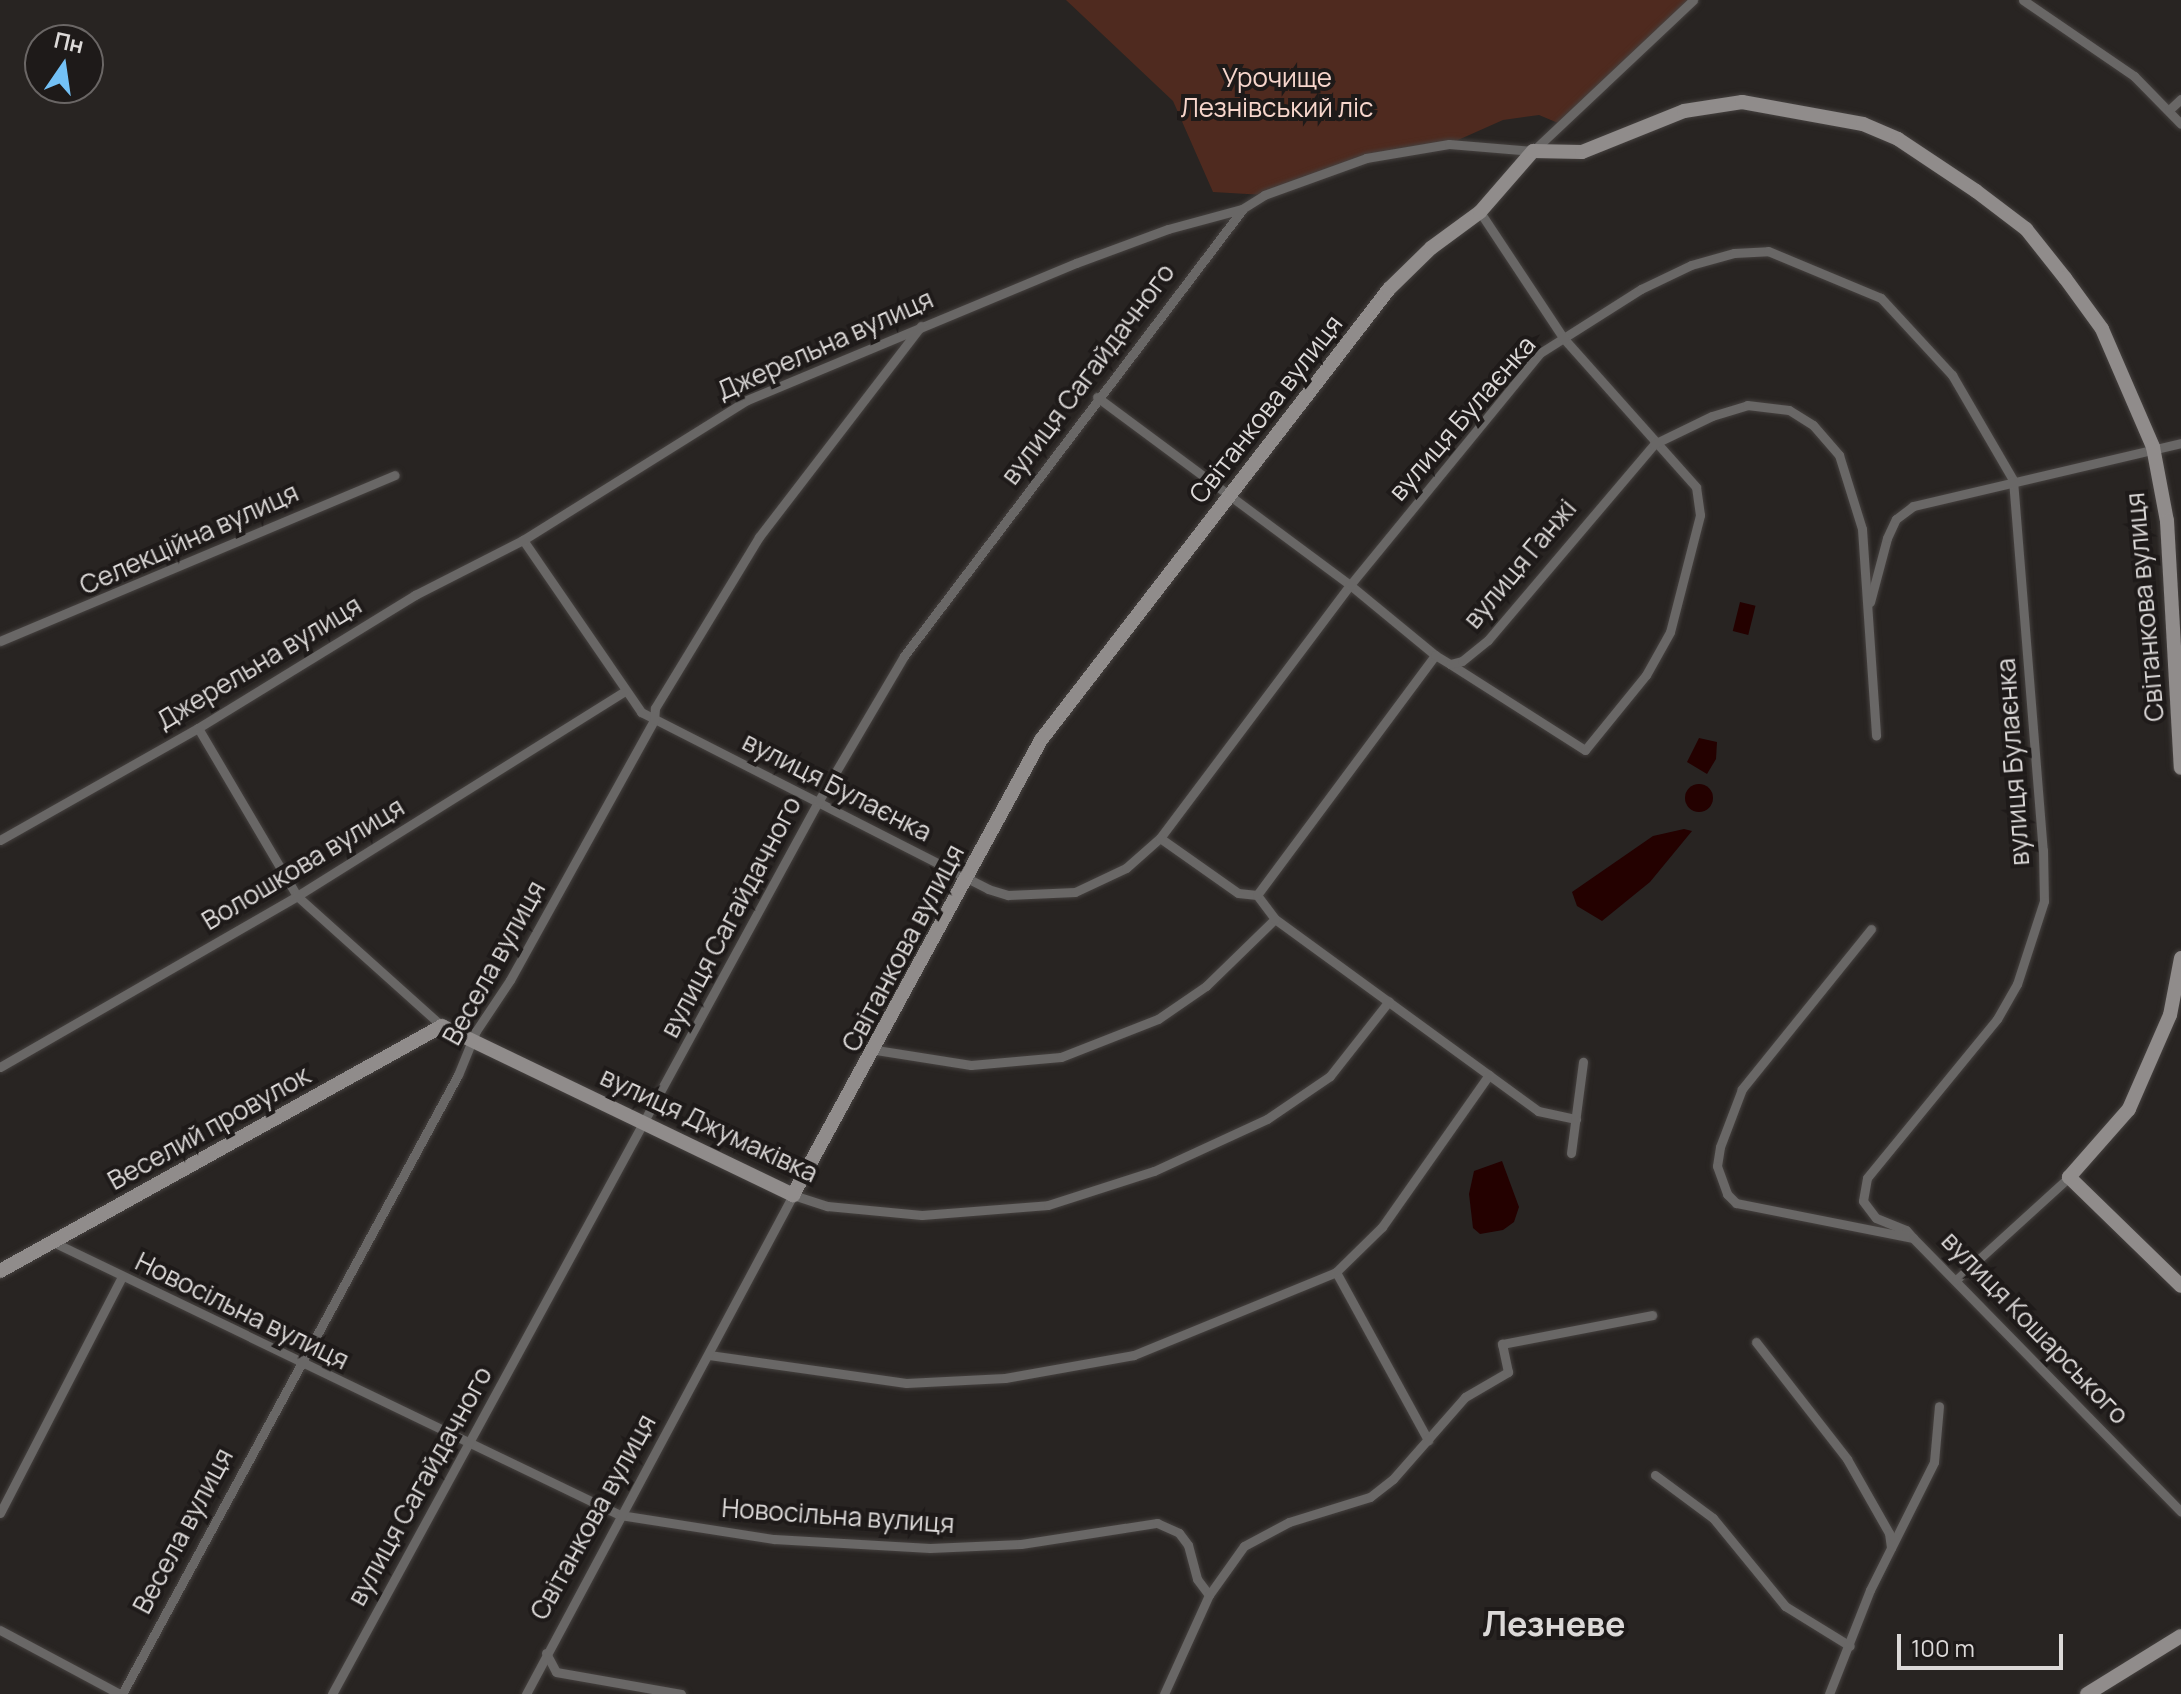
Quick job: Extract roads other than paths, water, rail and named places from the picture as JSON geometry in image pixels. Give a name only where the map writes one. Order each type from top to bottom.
[{"type":"street","points":[[1533,151],[1693,0]]},
{"type":"street","points":[[2023,0],[2134,76],[2181,124]]},
{"type":"street","points":[[2169,110],[2181,99]]},
{"type":"street","name":"Світанкова вулиця","points":[[526,1694],[1041,740],[1389,289],[1480,212],[1533,151],[1582,152],[1684,111],[1742,102],[1843,118],[1898,139],[2026,229],[2102,329],[2153,447],[2167,521],[2181,768]]},
{"type":"street","name":"Джерельна вулиця","points":[[0,840],[198,728],[415,595],[523,540],[747,400],[923,323],[1168,229],[1242,209],[1264,195],[1366,158],[1449,144],[1533,151]]},
{"type":"street","name":"вулиця Сагайдачного","points":[[332,1694],[818,802],[904,656],[1242,209]]},
{"type":"street","points":[[1097,397],[1350,585],[1435,655],[1585,750],[1646,675],[1670,632],[1700,515],[1696,487],[1654,444],[1564,339],[1480,212]]},
{"type":"street","name":"вулиця Булаєнка","points":[[523,540],[641,712],[967,880],[1008,895],[1075,892],[1126,868],[1160,838],[1350,585],[1540,353],[1641,289],[1691,265],[1768,251],[1881,298],[1952,375],[2013,480],[2039,775],[2044,901],[2037,935],[1997,1019],[1867,1178],[1863,1201],[1876,1218],[1906,1230],[1913,1238]]},
{"type":"street","name":"Весела вулиця","points":[[121,1694],[298,1363],[458,1075],[474,1037],[654,720],[655,708],[759,537],[923,323]]},
{"type":"street","name":"вулиця Ганжі","points":[[1450,664],[1488,640],[1654,444],[1712,416],[1747,405],[1789,410],[1813,425],[1839,455],[1855,492],[1868,609],[1876,736]]},
{"type":"street","points":[[1868,609],[1896,519],[1913,506],[2153,447],[2181,443]]},
{"type":"street","name":"Селекційна вулиця","points":[[0,641],[395,475]]},
{"type":"street","points":[[1257,895],[1435,655]]},
{"type":"street","name":"Волошкова вулиця","points":[[0,1067],[297,896],[625,691]]},
{"type":"street","name":"вулиця Джумаківка","points":[[198,728],[297,896],[442,1026],[474,1037],[793,1195],[827,1206],[922,1215],[1048,1205],[1154,1171],[1267,1119],[1330,1076],[1389,1001]]},
{"type":"street","points":[[1160,838],[1238,893],[1257,895],[1275,919],[1538,1111],[1576,1119]]},
{"type":"street","points":[[876,1050],[971,1065],[1061,1057],[1158,1019],[1243,956],[1275,919]]},
{"type":"street","name":"вулиця Кошарського","points":[[1871,929],[1742,1089],[1726,1122],[1717,1166],[1736,1203],[1913,1238],[2181,1512]]},
{"type":"street","points":[[1956,1280],[2069,1177],[2129,1109],[2170,1015],[2181,958]]},
{"type":"street","name":"Веселий провулок","points":[[0,1271],[442,1026]]},
{"type":"street","points":[[1571,1153],[1583,1062]]},
{"type":"street","points":[[709,1355],[906,1383],[1005,1378],[1134,1355],[1336,1272],[1382,1227],[1489,1075]]},
{"type":"street","points":[[2069,1177],[2181,1286]]},
{"type":"street","name":"Новосільна вулиця","points":[[53,1242],[298,1363],[620,1515],[774,1539],[930,1548],[1021,1544],[1157,1523],[1179,1533],[1188,1545],[1197,1579],[1209,1595]]},
{"type":"street","points":[[1336,1272],[1428,1440]]},
{"type":"street","points":[[0,1513],[122,1277]]},
{"type":"street","points":[[1164,1694],[1209,1595],[1244,1546],[1289,1522],[1370,1497],[1428,1440],[1465,1397],[1508,1372],[1502,1344],[1652,1315]]},
{"type":"street","points":[[1756,1342],[1847,1459],[1874,1502],[1891,1548]]},
{"type":"street","points":[[1829,1694],[1891,1548],[1934,1462],[1939,1406]]},
{"type":"street","points":[[1655,1475],[1713,1518],[1785,1606],[1850,1646]]},
{"type":"street","points":[[0,1630],[121,1694]]},
{"type":"street","points":[[2087,1694],[2181,1636]]},
{"type":"street","points":[[546,1653],[556,1672],[681,1694]]},
{"type":"district","name":"Лезневе","points":[[1554,1624]]},
{"type":"park label","name":"Урочище Лезнівський ліс","points":[[1277,93]]}]
